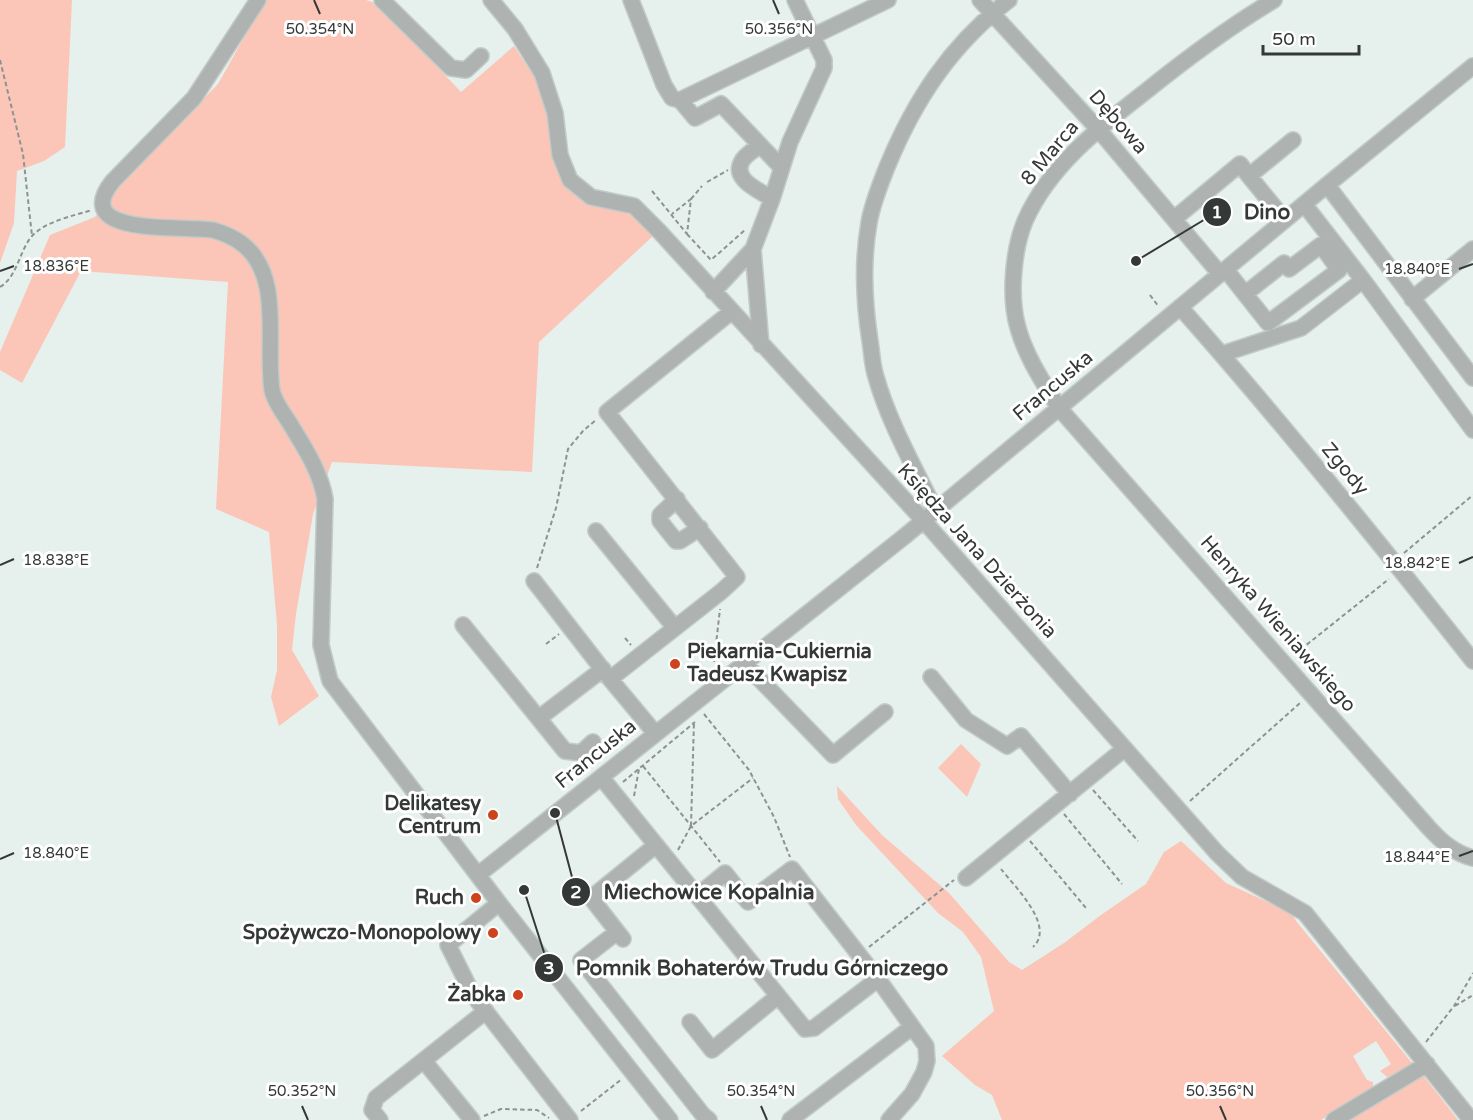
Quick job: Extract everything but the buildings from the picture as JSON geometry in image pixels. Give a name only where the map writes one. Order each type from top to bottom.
[{"type":"street","points":[[258,0],[194,98],[113,181],[104,192],[103,206],[111,218],[128,225],[212,230],[244,245],[256,260],[265,277],[269,296],[272,394],[313,461],[326,500],[321,645],[330,681],[499,903],[670,1120]]},
{"type":"street","points":[[382,0],[451,68],[465,70],[481,56]]},
{"type":"street","name":"Księdza Jana Dzierżonia","points":[[491,0],[514,29],[542,73],[555,113],[560,155],[570,180],[591,197],[634,206],[659,231],[923,520],[1217,853],[1242,877],[1305,913],[1471,1120]]},
{"type":"street","points":[[631,0],[663,85],[695,118],[721,104],[781,167]]},
{"type":"street","points":[[713,292],[753,249],[790,142],[824,68],[824,60],[795,0]]},
{"type":"street","points":[[676,99],[888,0]]},
{"type":"street","name":"Dębowa","points":[[980,0],[1098,129],[1174,219],[1245,294],[1268,323],[1339,270],[1321,245],[1289,269],[1284,262],[1245,294]]},
{"type":"street","points":[[935,510],[892,422],[875,376],[864,294],[869,221],[879,186],[900,135],[926,89],[954,52],[991,14],[1010,0]]},
{"type":"street","name":"8 Marca","points":[[1059,408],[1027,355],[1017,326],[1014,260],[1025,221],[1040,194],[1098,129],[1180,64],[1274,0]]},
{"type":"street","name":"Francuska","points":[[479,874],[923,520],[1473,66]]},
{"type":"street","points":[[1249,176],[1293,140]]},
{"type":"street","points":[[760,145],[742,161],[740,167],[742,179],[772,199]]},
{"type":"street","points":[[1174,219],[1240,164],[1285,220]]},
{"type":"street","points":[[1327,185],[1473,378]]},
{"type":"street","points":[[1304,204],[1364,280],[1471,424]]},
{"type":"street","points":[[753,249],[761,345]]},
{"type":"street","points":[[1412,299],[1473,249]]},
{"type":"street","points":[[1222,354],[1301,328],[1364,280]]},
{"type":"street","name":"Zgody","points":[[1180,307],[1222,354],[1473,661]]},
{"type":"street","points":[[539,718],[675,628],[737,577],[607,412],[731,312]]},
{"type":"street","name":"Henryka Wieniawskiego","points":[[1059,408],[1443,843],[1460,854],[1473,858]]},
{"type":"street","points":[[677,499],[660,515],[660,520],[676,541],[681,541],[699,528]]},
{"type":"street","points":[[596,531],[675,628]]},
{"type":"street","name":"Francuska","points":[[534,581],[655,733]]},
{"type":"street","points":[[464,625],[565,751],[580,753],[593,742]]},
{"type":"street","points":[[745,664],[833,755],[885,712]]},
{"type":"street","points":[[931,677],[966,720],[1007,746],[1021,736],[1070,794]]},
{"type":"street","points":[[966,878],[1124,749]]},
{"type":"street","points":[[601,777],[805,1029],[814,1028],[878,979]]},
{"type":"street","points":[[656,845],[591,898],[620,936],[581,960],[709,1120]]},
{"type":"street","points":[[697,896],[725,873],[748,902],[792,869],[878,979],[926,1046],[927,1061],[924,1072],[912,1094],[889,1120]]},
{"type":"street","points":[[499,903],[448,945],[473,995],[570,1120]]},
{"type":"street","points":[[690,1022],[712,1050],[778,996]]},
{"type":"street","points":[[380,1120],[372,1110],[376,1098],[486,1011]]},
{"type":"street","points":[[790,1120],[912,1027]]},
{"type":"street","points":[[1334,1120],[1422,1059]]},
{"type":"street","points":[[424,1060],[474,1120]]},
{"type":"path","points":[[0,60],[23,154],[32,236]]},
{"type":"path","points":[[706,182],[722,172],[740,167]]},
{"type":"path","points":[[672,214],[691,199],[702,186]]},
{"type":"path","points":[[652,191],[711,260],[752,223]]},
{"type":"path","points":[[687,234],[691,199]]},
{"type":"path","points":[[0,287],[15,269],[32,236],[49,225],[103,206]]},
{"type":"path","points":[[1150,295],[1162,310]]},
{"type":"path","points":[[534,581],[556,508],[568,449],[583,431],[607,412]]},
{"type":"path","points":[[1284,663],[1397,566],[1473,495]]},
{"type":"path","points":[[714,662],[722,591]]},
{"type":"path","points":[[1179,810],[1311,694]]},
{"type":"path","points":[[691,826],[695,723],[693,719],[702,711],[749,770],[774,817],[791,861]]},
{"type":"path","points":[[612,790],[695,723]]},
{"type":"path","points":[[643,766],[726,869]]},
{"type":"path","points":[[631,814],[639,769]]},
{"type":"path","points":[[670,863],[691,826],[753,778]]},
{"type":"path","points":[[1086,781],[1138,841]]},
{"type":"path","points":[[1056,805],[1122,884]]},
{"type":"path","points":[[1023,832],[1086,908]]},
{"type":"path","points":[[992,857],[1036,914],[1040,930],[1038,943],[1033,947]]},
{"type":"path","points":[[859,954],[952,881],[966,878]]},
{"type":"path","points":[[1422,1059],[1473,973]]},
{"type":"path","points":[[1455,1006],[1473,995]]},
{"type":"path","points":[[474,1120],[501,1108],[537,1110],[549,1118],[570,1120],[624,1077]]},
{"type":"shaded area","points":[[0,0],[72,0],[65,147],[44,161],[17,171],[14,223],[0,263]]},
{"type":"shaded area","points":[[265,0],[366,0],[378,4],[461,92],[514,46],[535,78],[549,111],[557,168],[575,196],[599,205],[630,211],[654,235],[539,342],[532,472],[332,462],[313,514],[292,650],[319,696],[279,726],[271,697],[277,670],[277,625],[269,532],[216,509],[228,282],[81,271],[22,383],[0,370],[0,352],[50,235],[95,217],[124,180],[218,84]]},
{"type":"shaded area","points":[[961,744],[981,764],[967,797],[938,768]]},
{"type":"shaded area","points":[[837,786],[882,835],[949,893],[1009,962],[1022,970],[1146,884],[1164,852],[1181,841],[1226,883],[1292,913],[1296,921],[1412,1063],[1402,1073],[1387,1077],[1380,1071],[1391,1064],[1376,1041],[1353,1056],[1367,1080],[1373,1082],[1373,1089],[1321,1120],[1002,1120],[992,1095],[975,1085],[942,1056],[994,1011],[981,957],[963,932],[938,913],[856,825],[838,799]]},
{"type":"shaded area","points":[[1422,1074],[1458,1120],[1344,1120]]},
{"type":"place","name":"Dino","points":[[1136,261]]},
{"type":"place","name":"Piekarnia-Cukiernia Tadeusz Kwapisz","points":[[675,664]]},
{"type":"place","name":"Miechowice Kopalnia","points":[[555,813]]},
{"type":"place","name":"Delikatesy Centrum","points":[[493,815]]},
{"type":"place","name":"Pomnik Bohaterów Trudu Górniczego","points":[[524,890]]},
{"type":"place","name":"Ruch","points":[[476,898]]},
{"type":"place","name":"Spożywczo-Monopolowy","points":[[493,933]]},
{"type":"place","name":"Żabka","points":[[518,995]]}]
